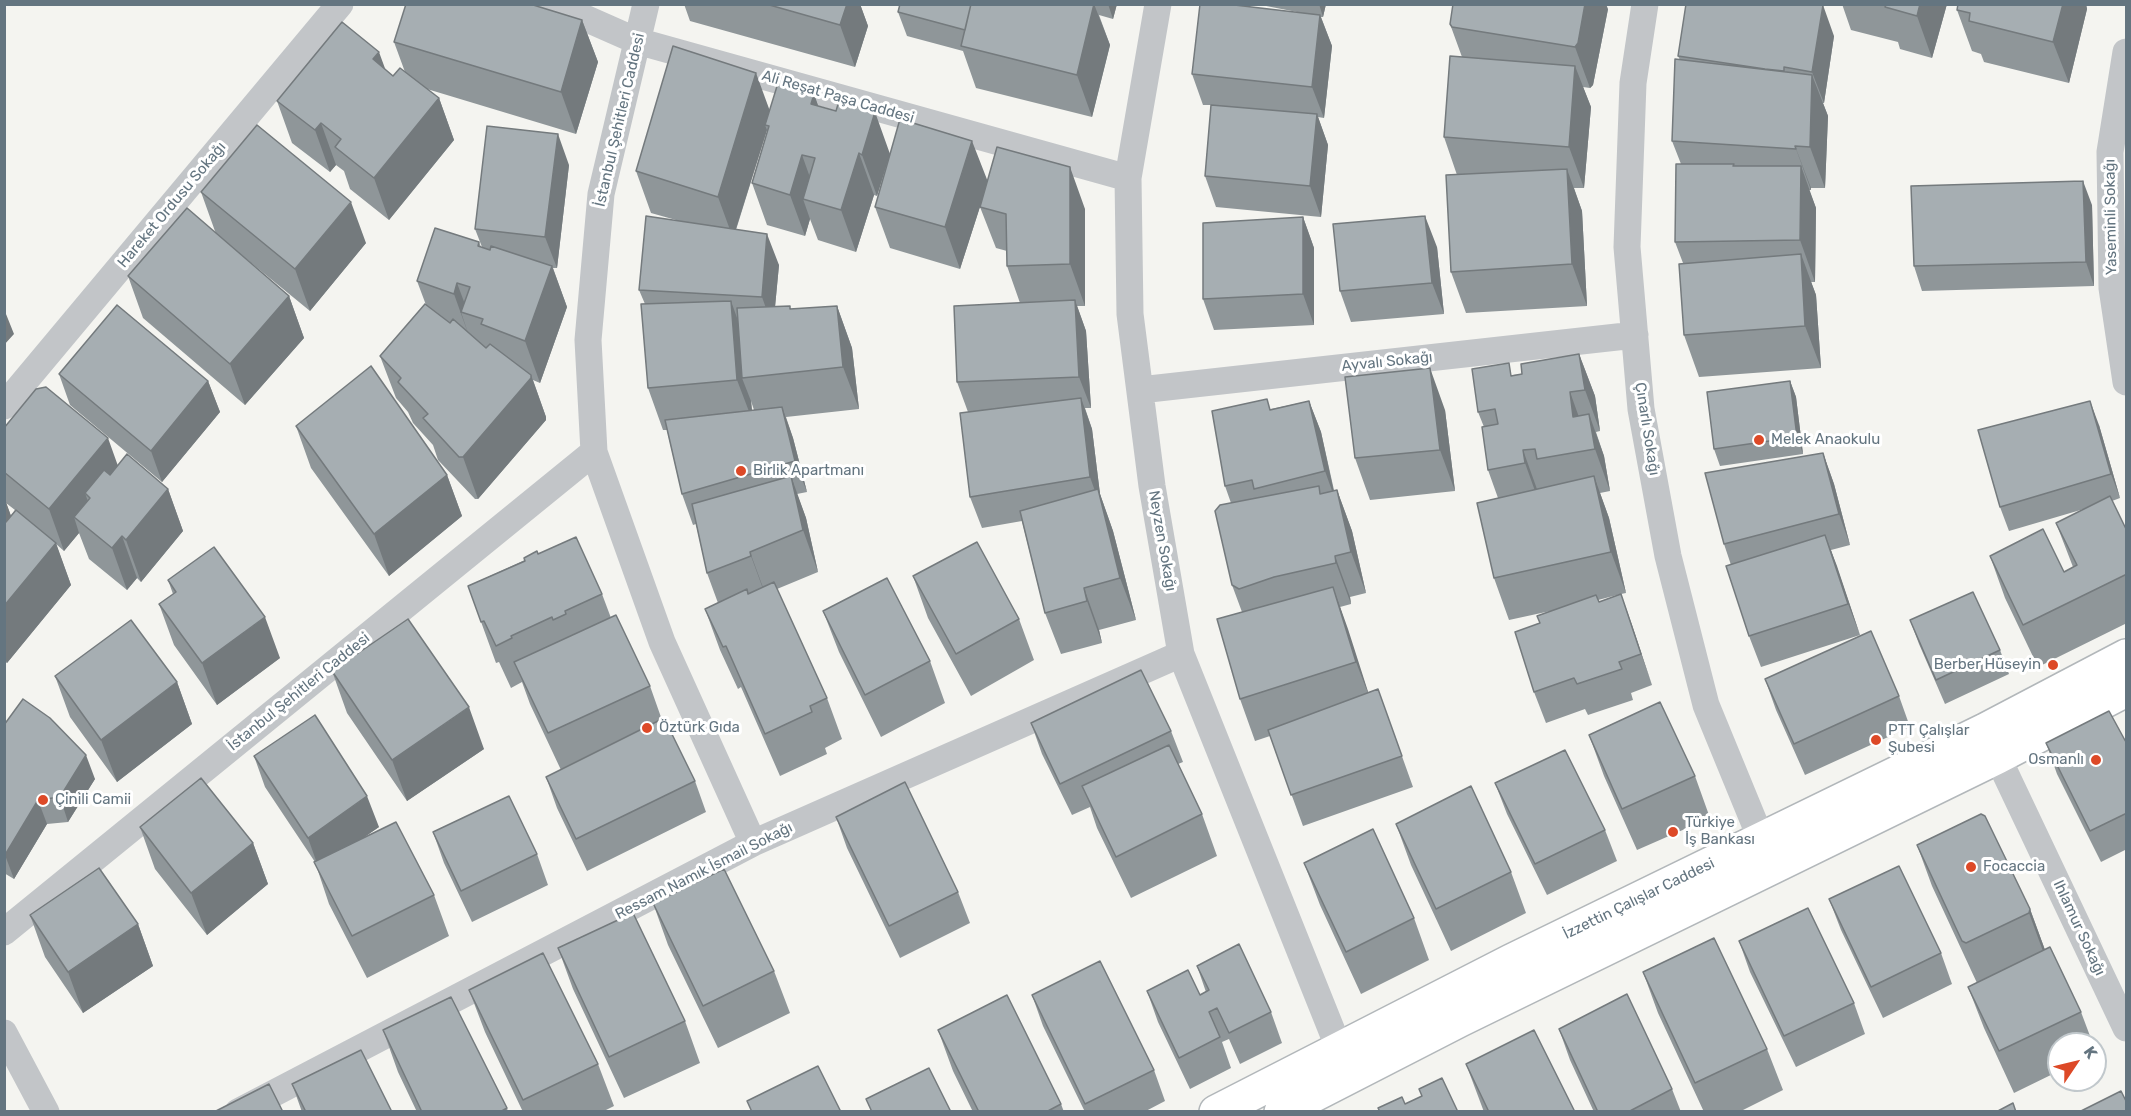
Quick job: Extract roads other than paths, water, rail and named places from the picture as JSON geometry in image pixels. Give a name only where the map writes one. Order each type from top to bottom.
[{"type":"main road","name":"İzzettin Çalışlar Caddesi","points":[[1281,1112],[1992,744],[2127,656]]},
{"type":"main road","name":"İzzettin Çalışlar Caddesi","points":[[1216,1112],[1340,1051],[1511,961],[1761,839],[2127,690]]},
{"type":"street","name":"Hareket Ordusu Sokağı","points":[[4,406],[340,4]]},
{"type":"street","name":"Ali Reşat Paşa Caddesi","points":[[553,4],[637,41],[1128,178]]},
{"type":"street","name":"İstanbul Şehitleri Caddesi","points":[[646,4],[601,194],[588,340],[594,452],[662,642],[753,843]]},
{"type":"street","name":"Neyzen Sokağı","points":[[1158,4],[1128,178],[1130,314],[1152,486],[1181,654],[1340,1051]]},
{"type":"street","name":"Çınarlı Sokağı","points":[[1645,4],[1633,83],[1627,247],[1641,409],[1668,556],[1706,705],[1761,839]]},
{"type":"street","name":"Yaseminli Sokağı","points":[[2127,52],[2110,152],[2112,288],[2127,382]]},
{"type":"street","name":"Ayvalı Sokağı","points":[[1140,390],[1635,334]]},
{"type":"street","name":"İstanbul Şehitleri Caddesi","points":[[4,932],[594,452]]},
{"type":"street","name":"Ressam Namık İsmail Sokağı","points":[[238,1112],[753,843],[1181,654]]},
{"type":"street","name":"Ihlamur Sokağı","points":[[1992,744],[2127,1028]]},
{"type":"street","points":[[4,1033],[46,1112]]},
{"type":"place","name":"Melek Anaokulu","points":[[1759,440]]},
{"type":"place","name":"Birlik Apartmanı","points":[[741,471]]},
{"type":"place","name":"Berber Hüseyin","points":[[2053,665]]},
{"type":"place","name":"Öztürk Gıda","points":[[647,728]]},
{"type":"place","name":"PTT Çalışlar Şubesi","points":[[1876,740]]},
{"type":"place","name":"Osmanlı","points":[[2096,760]]},
{"type":"place","name":"Çinili Camii","points":[[43,800]]},
{"type":"place","name":"Türkiye İş Bankası","points":[[1673,832]]},
{"type":"place","name":"Focaccia","points":[[1971,867]]}]
